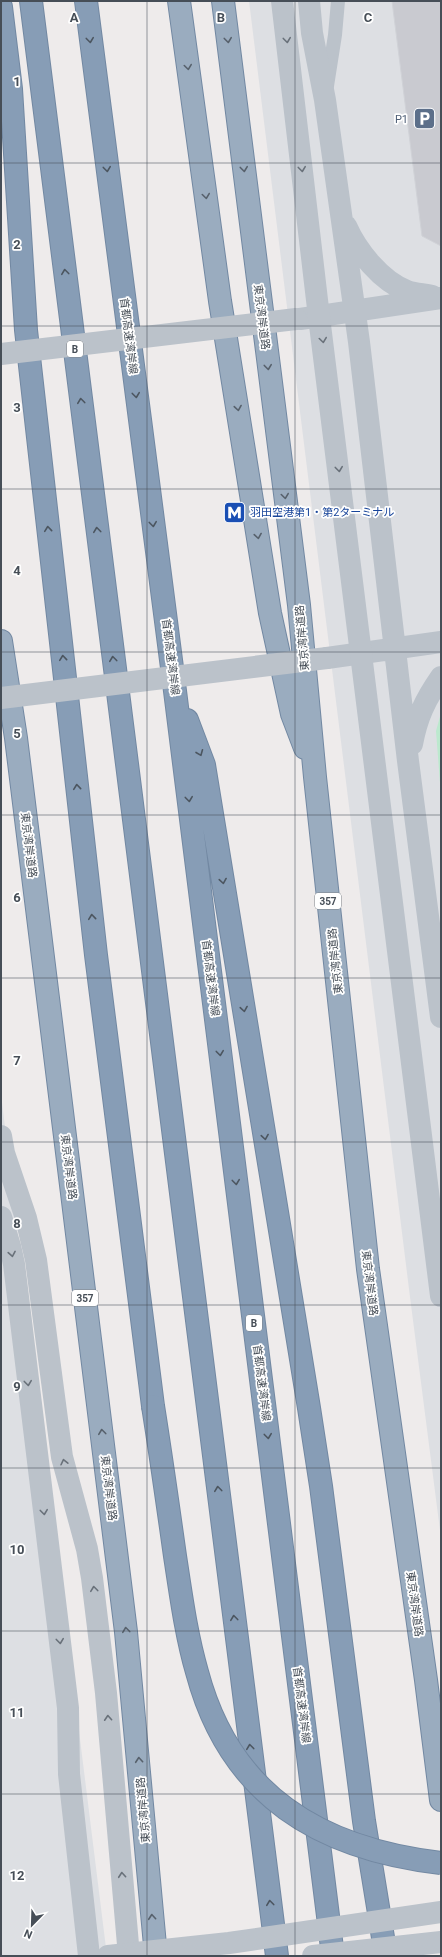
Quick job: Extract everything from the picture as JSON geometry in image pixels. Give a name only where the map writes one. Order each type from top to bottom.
[{"type":"highway","name":"B","points":[[31,1],[277,1956]]},
{"type":"highway","name":"首都高速湾岸線","points":[[86,1],[175,691],[333,1956]]},
{"type":"highway","points":[[179,1],[220,301],[270,613],[292,714],[315,777]]},
{"type":"highway","name":"東京湾岸道路","points":[[223,1],[299,604],[315,777],[368,1269],[426,1680],[441,1800]]},
{"type":"highway","points":[[1,6],[11,90],[26,330],[96,955],[153,1406],[183,1612],[197,1673],[209,1707],[224,1740],[244,1769],[268,1795],[296,1818],[331,1836],[367,1850],[407,1859],[441,1863]]},
{"type":"highway","name":"東京湾岸道路","points":[[1,641],[20,770],[126,1632],[156,1956]]},
{"type":"highway","points":[[175,691],[204,765],[315,1447],[364,1821],[386,1956]]},
{"type":"street","points":[[282,1],[441,1296]]},
{"type":"street","points":[[309,1],[312,33],[325,100],[359,342],[408,761],[441,1017]]},
{"type":"street","points":[[341,215],[354,243],[369,262],[385,276],[407,291],[441,298]]},
{"type":"street","points":[[1,354],[320,317],[354,310],[441,298]]},
{"type":"street","points":[[1,698],[361,654],[395,647],[441,642]]},
{"type":"street","points":[[408,761],[416,721],[427,697],[441,677]]},
{"type":"street","points":[[1,1136],[4,1153],[26,1218],[36,1260],[62,1457],[87,1549],[92,1578],[106,1693],[129,1956]]},
{"type":"street","points":[[1,1217],[14,1264],[66,1692],[69,1723],[70,1780],[89,1956]]},
{"type":"street","points":[[108,1956],[237,1942],[441,1912]]},
{"type":"street","points":[[313,1956],[441,1942]]},
{"type":"lane","points":[[325,100],[335,35],[338,1]]},
{"type":"shaded area","points":[[249,1],[441,1],[441,1538],[410,1297]]},
{"type":"shaded area","points":[[1,1094],[47,1474],[107,1956],[1,1956]]},
{"type":"green space","points":[[441,713],[441,796],[436,731]]},
{"type":"building","name":"P1","points":[[392,1],[441,1],[441,246],[422,236]]},
{"type":"place","name":"P1","points":[[424,119]]},
{"type":"place","name":"羽田空港第1・第2ターミナル","points":[[234,512]]}]
